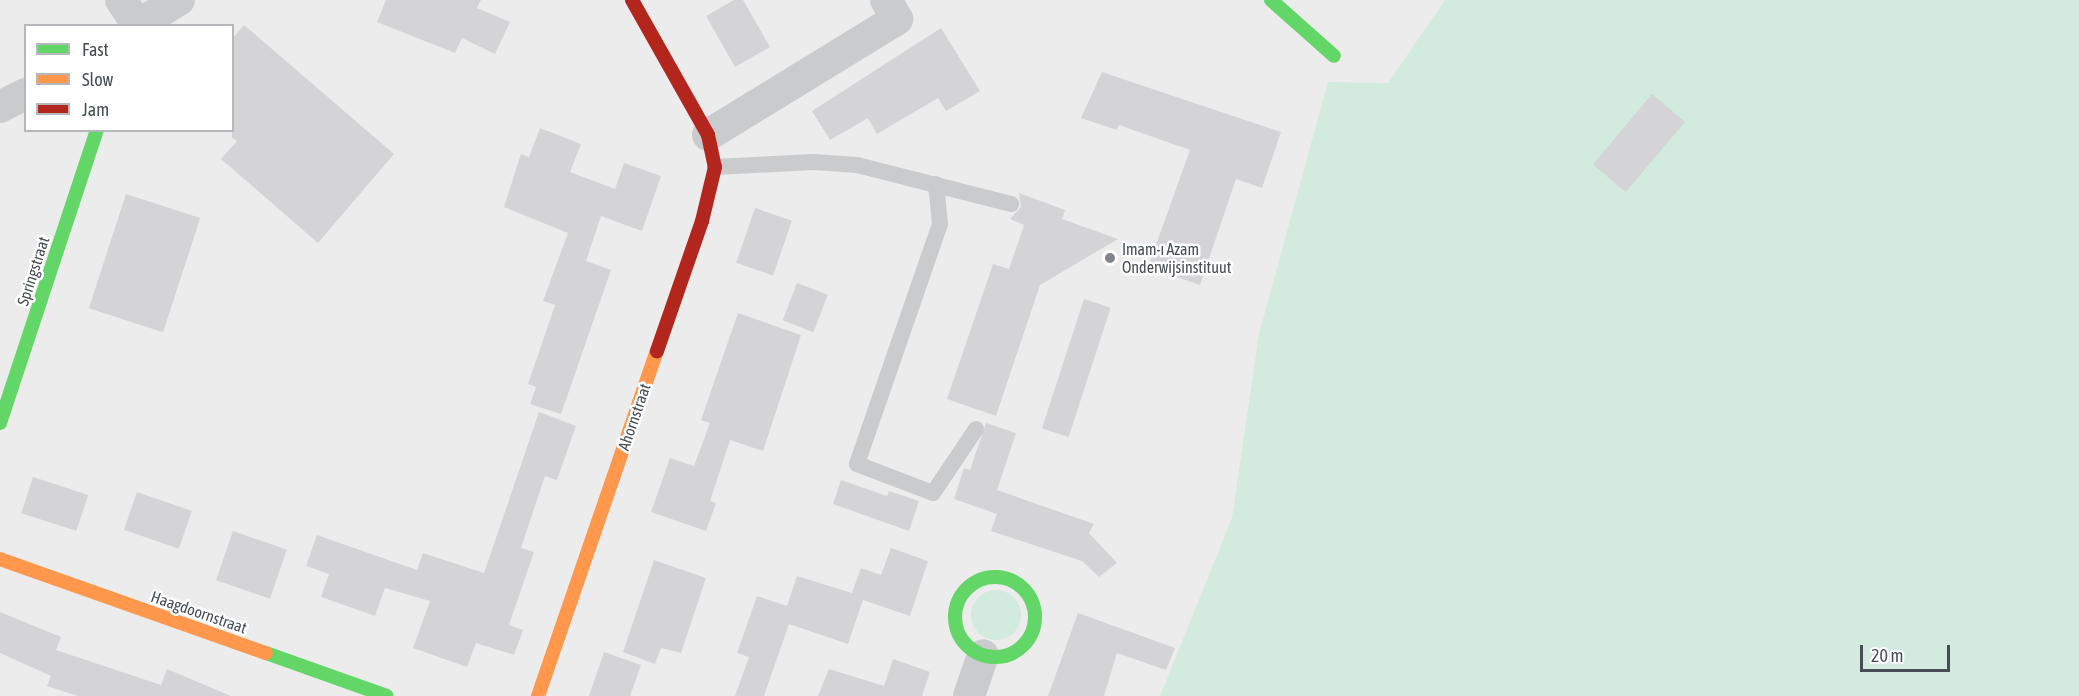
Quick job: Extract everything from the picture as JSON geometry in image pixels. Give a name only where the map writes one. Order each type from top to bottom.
[{"type":"street","points":[[131,17],[179,0]]},
{"type":"street","name":"Ahornstraat","points":[[538,696],[702,221],[715,167],[708,135],[632,0]]},
{"type":"street","points":[[708,135],[897,19],[886,0]]},
{"type":"street","points":[[1271,0],[1334,56]]},
{"type":"street","points":[[0,107],[24,95]]},
{"type":"street","name":"Springstraat","points":[[0,423],[7,379],[96,132]]},
{"type":"street","name":"Haagdoornstraat","points":[[0,559],[387,696]]},
{"type":"street","points":[[994,577],[1011,580],[1033,603],[1035,622],[1029,639],[1018,650],[999,657],[983,655],[968,647],[959,634],[955,618],[958,601],[975,582],[994,577]]},
{"type":"street","points":[[969,696],[983,655]]},
{"type":"lane","points":[[715,167],[814,162],[857,165],[1011,204]]},
{"type":"lane","points":[[936,184],[940,224],[857,464],[933,493],[976,429]]},
{"type":"green space","points":[[1445,0],[2079,0],[2079,696],[1160,696],[1232,518],[1259,334],[1328,82],[1388,83]]},
{"type":"green space","points":[[991,590],[1001,590],[1014,597],[1021,610],[1021,620],[1014,633],[1001,640],[991,640],[982,636],[975,629],[971,620],[971,610],[975,601],[982,594]]},
{"type":"building","points":[[386,0],[481,0],[477,8],[510,22],[495,54],[462,38],[455,53],[377,22]]},
{"type":"building","points":[[734,0],[743,0],[770,47],[735,67],[706,16]]},
{"type":"building","points":[[244,25],[394,154],[318,243],[221,159],[237,141],[232,138],[232,132],[234,132],[234,37]]},
{"type":"building","points":[[941,28],[980,91],[946,111],[938,98],[877,134],[868,118],[830,140],[812,111]]},
{"type":"building","points":[[1102,72],[1281,132],[1262,188],[1236,179],[1200,285],[1148,267],[1190,150],[1119,125],[1117,130],[1081,118]]},
{"type":"building","points":[[1652,94],[1685,122],[1626,192],[1593,164]]},
{"type":"building","points":[[540,128],[581,144],[570,172],[615,189],[624,163],[661,176],[642,231],[601,216],[586,261],[611,270],[561,414],[530,404],[536,387],[528,384],[555,305],[543,301],[568,233],[504,207],[521,154],[529,157]]},
{"type":"building","points":[[1019,193],[1065,210],[1062,219],[1118,239],[1040,285],[996,416],[947,399],[993,264],[1009,269],[1024,225],[1010,219],[1021,207]]},
{"type":"building","points":[[126,194],[200,218],[163,332],[89,308]]},
{"type":"building","points":[[755,208],[792,221],[773,276],[736,263]]},
{"type":"building","points":[[797,283],[828,295],[813,332],[783,320]]},
{"type":"building","points":[[1084,299],[1111,308],[1069,437],[1042,428]]},
{"type":"building","points":[[738,313],[801,335],[763,451],[730,440],[710,501],[716,503],[706,531],[651,512],[670,458],[694,466],[710,423],[701,420]]},
{"type":"building","points":[[539,412],[576,426],[557,480],[545,476],[521,548],[534,552],[509,625],[523,630],[514,655],[476,643],[467,667],[413,648],[430,601],[385,588],[375,616],[321,597],[329,574],[306,566],[317,535],[417,570],[423,553],[484,573]]},
{"type":"building","points":[[986,423],[1016,433],[997,490],[1094,524],[1089,533],[1117,563],[1099,577],[1082,561],[991,531],[997,514],[954,499],[964,468],[970,470]]},
{"type":"building","points":[[33,477],[88,495],[76,531],[21,513]]},
{"type":"building","points":[[841,480],[887,496],[889,491],[919,501],[909,531],[833,504]]},
{"type":"building","points":[[137,492],[192,511],[179,549],[124,530]]},
{"type":"building","points":[[233,531],[287,550],[270,599],[216,580]]},
{"type":"building","points":[[891,548],[928,561],[910,616],[863,600],[848,644],[789,624],[764,696],[735,696],[749,657],[737,653],[757,596],[787,606],[797,576],[852,593],[861,568],[881,575]]},
{"type":"building","points":[[654,560],[706,578],[681,653],[661,648],[655,664],[623,652]]},
{"type":"building","points":[[0,612],[61,637],[56,650],[161,685],[167,669],[231,696],[78,696],[47,686],[51,676],[0,653]]},
{"type":"building","points":[[1078,613],[1175,648],[1166,670],[1117,653],[1104,696],[1048,696]]},
{"type":"building","points":[[604,652],[641,665],[630,696],[589,696]]},
{"type":"building","points":[[893,659],[930,672],[922,696],[818,696],[829,669],[884,686]]},
{"type":"traffic: fast","points":[[1271,0],[1334,56]]},
{"type":"traffic: fast","points":[[0,423],[96,132]]},
{"type":"traffic: fast","points":[[995,577],[1010,580],[1023,589],[1032,602],[1035,617],[1032,632],[1023,645],[1010,654],[995,657],[980,654],[967,645],[958,632],[955,617],[958,602],[967,589],[980,580],[995,577]]},
{"type":"traffic: fast","points":[[266,653],[387,696]]},
{"type":"traffic: slow","points":[[538,696],[657,351]]},
{"type":"traffic: slow","points":[[0,559],[266,653]]},
{"type":"traffic: jam","points":[[632,0],[708,135],[715,167],[702,221],[657,351]]},
{"type":"place","name":"Imam-ı Azam Onderwijsinstituut","points":[[1110,258]]}]
